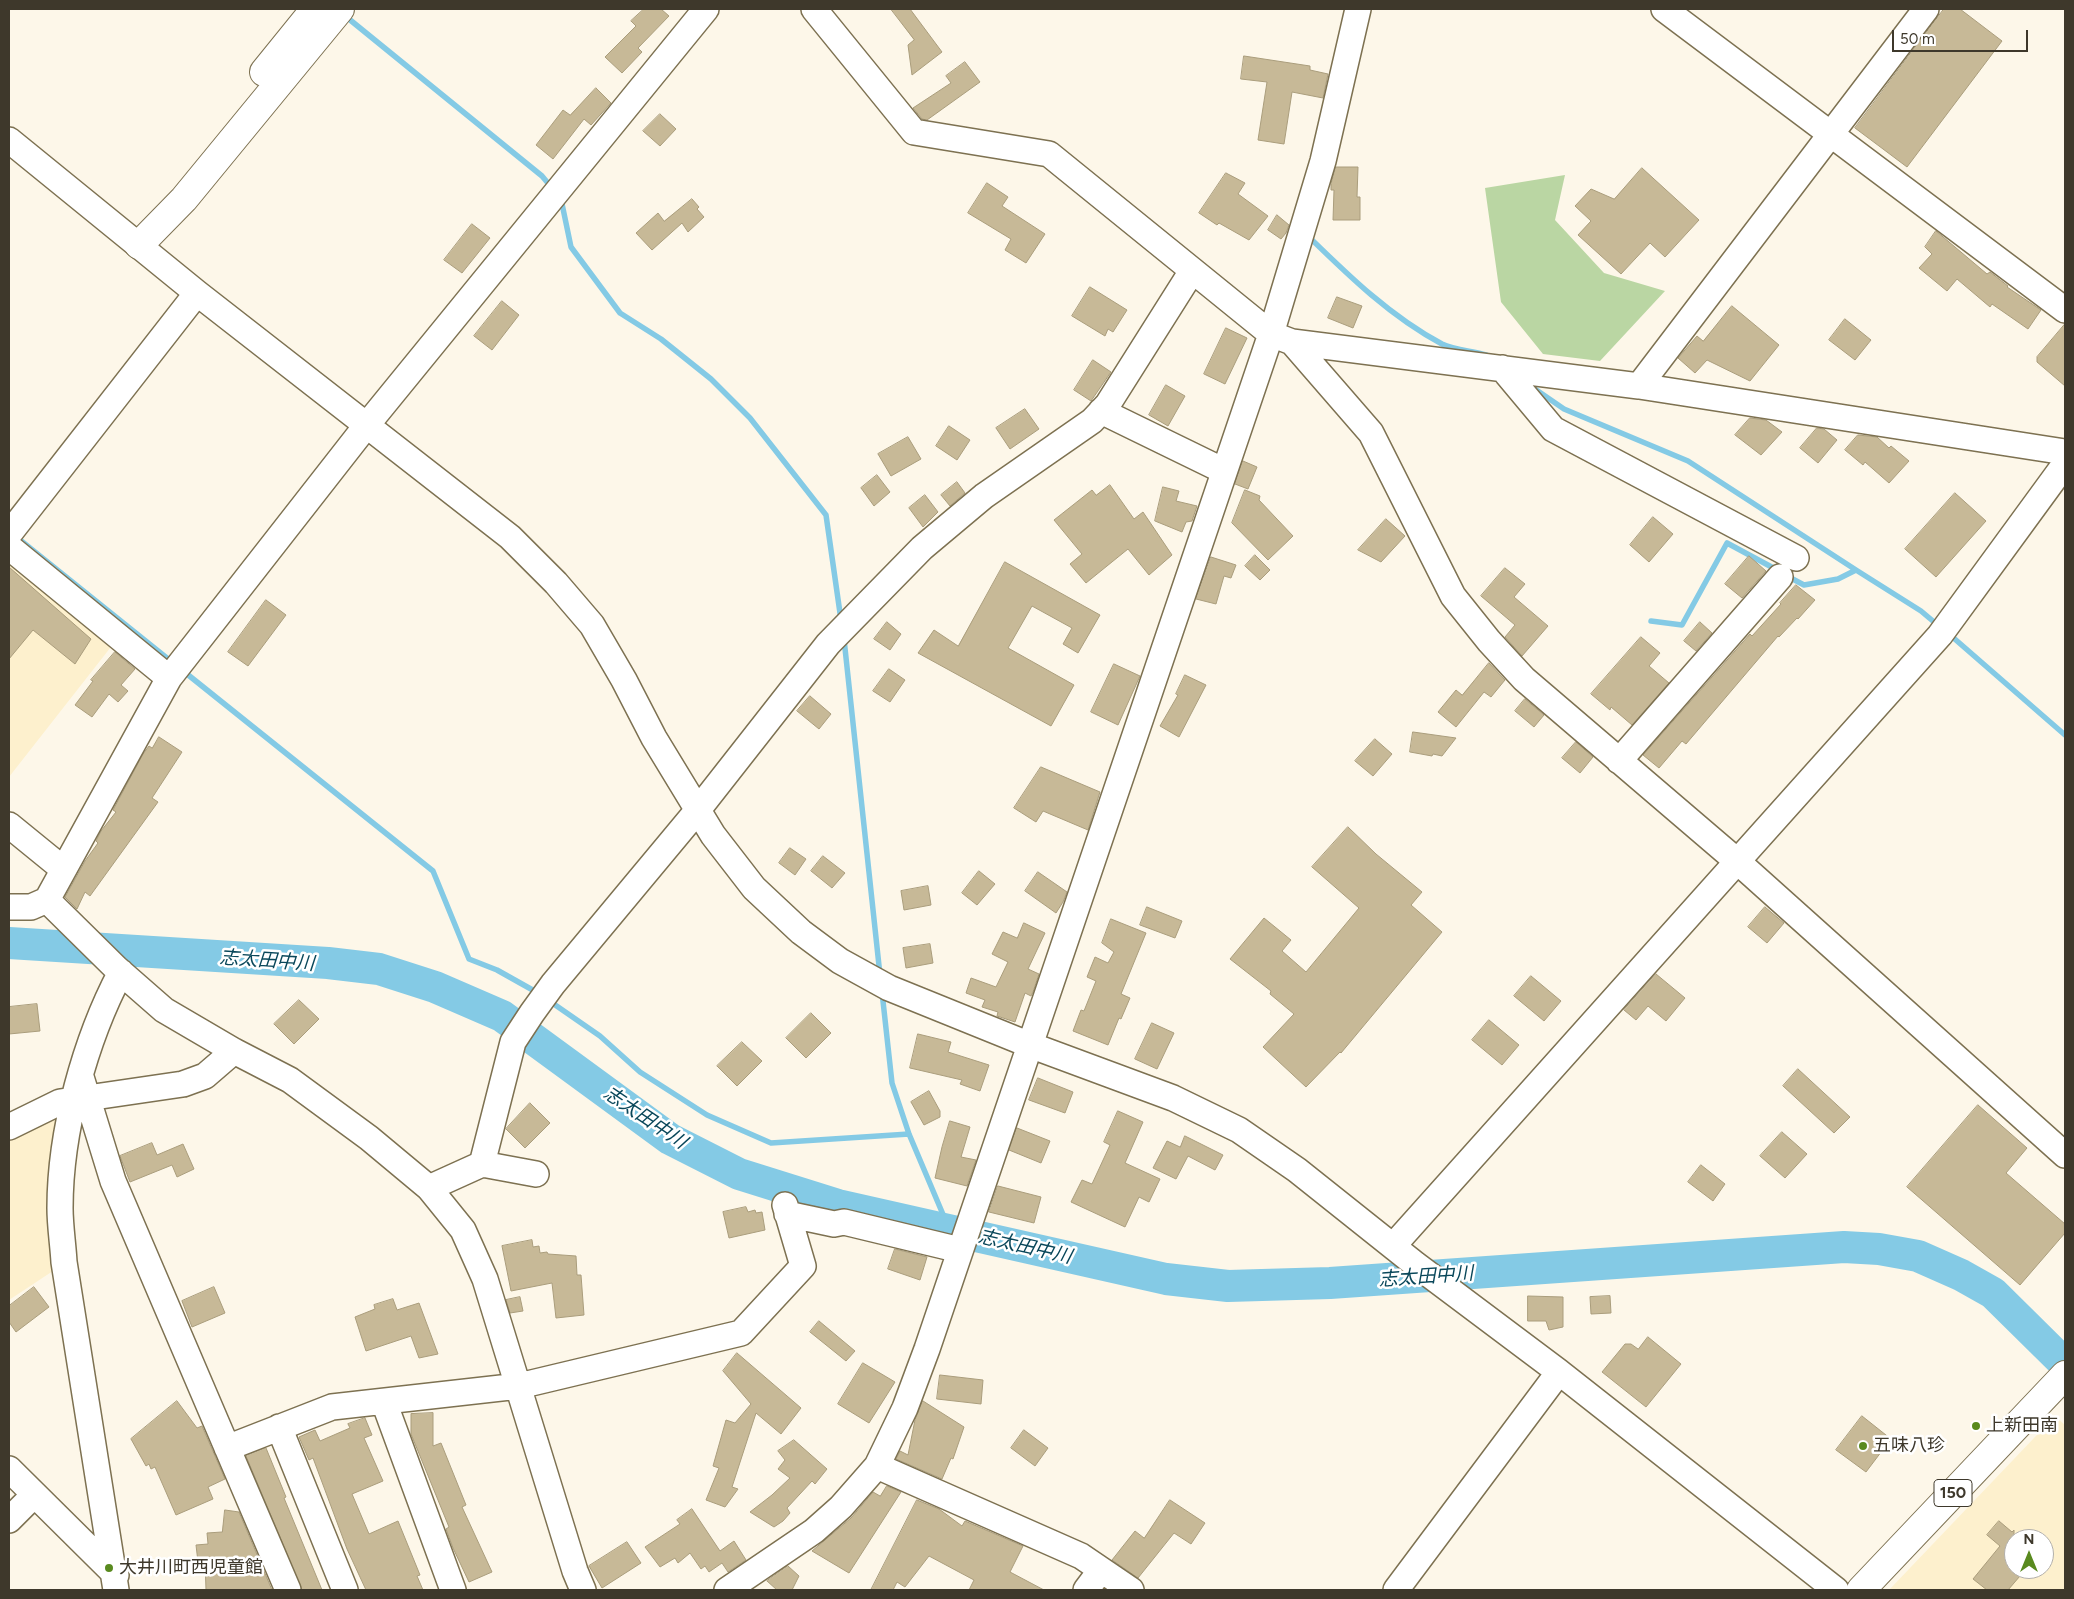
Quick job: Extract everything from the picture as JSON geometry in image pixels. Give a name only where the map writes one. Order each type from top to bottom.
[{"type":"highway","points":[[138,245],[171,189],[315,9]]},
{"type":"highway","points":[[138,245],[184,199],[340,9]]},
{"type":"highway","name":"150","points":[[1861,1590],[2065,1375]]},
{"type":"street","points":[[9,907],[31,906],[47,900],[169,678],[366,426],[706,9]]},
{"type":"street","points":[[814,9],[914,132],[1049,154],[1192,271],[1282,338],[1371,433],[1453,596],[1489,641],[1524,679],[1738,862],[2065,1155]]},
{"type":"street","points":[[727,1590],[814,1531],[841,1507],[877,1466],[905,1408],[1224,471],[1282,338],[1358,9]]},
{"type":"street","points":[[1664,9],[1832,133],[2065,310]]},
{"type":"street","points":[[1639,386],[1926,9]]},
{"type":"street","points":[[9,140],[197,293],[510,537],[556,583],[592,625],[697,811],[754,888],[801,932],[840,961],[890,988],[1030,1045],[1172,1098],[1239,1130],[1297,1170],[1464,1302],[1559,1372],[1836,1590]]},
{"type":"street","points":[[482,1164],[513,1042],[540,1003],[697,811],[828,644],[922,548],[984,496],[1092,421],[1108,404],[1192,271]]},
{"type":"street","points":[[9,534],[197,293]]},
{"type":"street","points":[[1282,338],[1639,386],[2065,452]]},
{"type":"street","points":[[1512,370],[1553,429],[1796,558]]},
{"type":"street","points":[[1101,411],[1224,471]]},
{"type":"street","points":[[1392,1246],[1738,862],[1943,630],[2065,464]]},
{"type":"street","points":[[9,547],[169,678]]},
{"type":"street","points":[[1619,760],[1780,577]]},
{"type":"street","points":[[9,825],[63,870]]},
{"type":"street","points":[[47,900],[119,970],[164,1010],[234,1051],[290,1080],[370,1138],[429,1188],[463,1230],[485,1279],[575,1571],[583,1590]]},
{"type":"street","points":[[115,1581],[64,1262],[60,1208],[64,1156],[81,1099],[80,1074],[104,1004],[119,970]]},
{"type":"street","points":[[9,1127],[60,1102],[182,1084],[205,1076],[234,1051]]},
{"type":"street","points":[[81,1099],[113,1181],[288,1590]]},
{"type":"street","points":[[429,1188],[482,1164],[536,1174]]},
{"type":"street","points":[[227,1448],[332,1407],[519,1386],[742,1333],[802,1266],[786,1209],[834,1224],[844,1222],[961,1247]]},
{"type":"street","points":[[1396,1590],[1559,1372]]},
{"type":"street","points":[[384,1402],[453,1590]]},
{"type":"street","points":[[279,1427],[345,1590]]},
{"type":"street","points":[[877,1466],[1081,1556],[1130,1590]]},
{"type":"street","points":[[9,1469],[115,1581],[133,1590]]},
{"type":"street","points":[[9,1520],[34,1494]]},
{"type":"street","points":[[1086,1590],[1101,1570]]},
{"type":"shaded area","points":[[9,557],[114,643],[9,777]]},
{"type":"shaded area","points":[[63,1110],[56,1269],[9,1300],[9,1137]]},
{"type":"shaded area","points":[[2055,1416],[2065,1425],[2065,1590],[1889,1590]]},
{"type":"green space","points":[[1565,175],[1555,220],[1604,273],[1665,291],[1600,361],[1543,354],[1501,302],[1485,188]]},
{"type":"building","points":[[644,9],[661,9],[669,16],[638,48],[642,52],[622,73],[605,57],[636,26],[631,21]]},
{"type":"building","points":[[891,9],[910,9],[942,52],[912,75],[908,45],[914,40]]},
{"type":"building","points":[[1944,9],[1960,9],[2002,41],[1907,167],[1855,128]]},
{"type":"building","points":[[1244,56],[1310,66],[1310,70],[1328,74],[1323,98],[1292,92],[1284,144],[1258,140],[1267,82],[1241,79]]},
{"type":"building","points":[[965,62],[980,82],[927,120],[922,119],[913,108],[951,83],[946,76]]},
{"type":"building","points":[[596,88],[611,103],[591,125],[584,119],[553,159],[536,145],[563,110],[570,115]]},
{"type":"building","points":[[660,114],[676,129],[660,146],[643,131]]},
{"type":"building","points":[[1336,167],[1358,167],[1357,197],[1360,197],[1360,220],[1333,220],[1334,190],[1331,190],[1331,184]]},
{"type":"building","points":[[1642,168],[1699,220],[1665,257],[1650,243],[1621,274],[1578,235],[1591,221],[1575,206],[1591,189],[1614,199]]},
{"type":"building","points":[[1226,173],[1245,183],[1238,194],[1268,216],[1249,240],[1219,223],[1217,225],[1199,213]]},
{"type":"building","points":[[987,183],[1008,197],[1002,206],[1045,234],[1026,263],[1005,250],[1011,239],[968,213]]},
{"type":"building","points":[[692,199],[704,217],[688,232],[682,223],[652,250],[636,233],[658,213],[664,221]]},
{"type":"building","points":[[1277,215],[1289,225],[1281,239],[1268,230]]},
{"type":"building","points":[[472,224],[490,238],[462,273],[444,260]]},
{"type":"building","points":[[1936,231],[1987,274],[1990,272],[2007,287],[2041,310],[2028,329],[1992,304],[1990,307],[1957,279],[1947,291],[1919,268],[1932,254],[1925,247]]},
{"type":"building","points":[[1090,287],[1127,310],[1113,332],[1108,329],[1105,336],[1072,316]]},
{"type":"building","points":[[1337,297],[1362,306],[1353,328],[1328,318]]},
{"type":"building","points":[[502,301],[519,315],[492,350],[474,336]]},
{"type":"building","points":[[1732,306],[1779,345],[1750,381],[1707,360],[1695,373],[1678,358],[1697,336],[1703,341]]},
{"type":"building","points":[[1845,319],[1871,340],[1855,360],[1829,340]]},
{"type":"building","points":[[2065,324],[2065,386],[2037,362],[2037,357]]},
{"type":"building","points":[[1226,328],[1247,338],[1225,384],[1204,374]]},
{"type":"building","points":[[1093,360],[1111,372],[1091,401],[1074,390]]},
{"type":"building","points":[[1166,385],[1185,396],[1168,426],[1149,415]]},
{"type":"building","points":[[1025,409],[1039,429],[1010,449],[996,428]]},
{"type":"building","points":[[1750,418],[1766,420],[1782,432],[1761,455],[1735,435]]},
{"type":"building","points":[[949,426],[970,440],[957,460],[936,446]]},
{"type":"building","points":[[1817,428],[1824,429],[1837,440],[1818,463],[1800,448]]},
{"type":"building","points":[[1858,435],[1877,437],[1889,448],[1891,446],[1909,461],[1889,483],[1865,462],[1863,465],[1845,450]]},
{"type":"building","points":[[908,437],[921,459],[891,476],[878,454]]},
{"type":"building","points":[[1243,461],[1257,467],[1248,489],[1235,484]]},
{"type":"building","points":[[877,475],[890,492],[874,506],[861,488]]},
{"type":"building","points":[[957,482],[965,493],[950,506],[941,495]]},
{"type":"building","points":[[1110,485],[1134,519],[1143,512],[1172,555],[1149,575],[1128,549],[1086,583],[1070,564],[1082,554],[1054,520],[1092,490],[1096,495]]},
{"type":"building","points":[[1163,487],[1179,491],[1176,501],[1197,506],[1192,521],[1186,522],[1182,532],[1155,521]]},
{"type":"building","points":[[1245,490],[1260,496],[1259,500],[1293,536],[1268,560],[1232,523]]},
{"type":"building","points":[[1955,493],[1986,521],[1936,577],[1905,549]]},
{"type":"building","points":[[925,495],[938,512],[923,527],[909,508]]},
{"type":"building","points":[[1653,517],[1673,534],[1649,562],[1630,545]]},
{"type":"building","points":[[1386,519],[1405,536],[1381,562],[1358,550]]},
{"type":"building","points":[[1255,555],[1270,570],[1260,580],[1245,566]]},
{"type":"building","points":[[1749,556],[1766,571],[1742,598],[1725,584]]},
{"type":"building","points":[[1211,557],[1236,565],[1231,578],[1224,576],[1216,604],[1196,599]]},
{"type":"building","points":[[1005,562],[1100,615],[1078,653],[1063,644],[1072,628],[1032,606],[1008,648],[1074,685],[1051,726],[918,653],[934,630],[958,646]]},
{"type":"building","points":[[9,567],[91,639],[75,664],[33,630],[9,659]]},
{"type":"building","points":[[1505,568],[1525,584],[1514,597],[1548,626],[1522,656],[1505,637],[1515,625],[1481,596]]},
{"type":"building","points":[[1796,585],[1815,600],[1798,619],[1778,636],[1686,744],[1682,741],[1659,768],[1643,755],[1750,634],[1752,636],[1781,604]]},
{"type":"building","points":[[266,600],[286,615],[248,666],[228,652]]},
{"type":"building","points":[[887,622],[901,634],[890,650],[874,639]]},
{"type":"building","points":[[1700,622],[1712,633],[1696,651],[1684,641]]},
{"type":"building","points":[[1641,637],[1660,653],[1649,666],[1669,683],[1632,725],[1611,707],[1610,710],[1591,694]]},
{"type":"building","points":[[115,652],[135,669],[121,685],[128,691],[118,702],[109,694],[92,717],[75,705],[93,681],[91,680]]},
{"type":"building","points":[[1489,663],[1505,680],[1491,697],[1484,692],[1456,727],[1438,712],[1456,690],[1462,695]]},
{"type":"building","points":[[1114,664],[1140,676],[1118,725],[1091,712]]},
{"type":"building","points":[[889,669],[905,680],[890,702],[873,691]]},
{"type":"building","points":[[1185,675],[1206,685],[1179,737],[1160,726],[1178,695],[1176,694]]},
{"type":"building","points":[[810,696],[831,714],[819,729],[797,711]]},
{"type":"building","points":[[1525,699],[1544,715],[1534,727],[1515,711]]},
{"type":"building","points":[[1413,732],[1456,738],[1442,756],[1433,754],[1432,756],[1410,752]]},
{"type":"building","points":[[159,737],[182,752],[152,798],[158,802],[90,896],[85,892],[77,909],[65,897],[85,861],[98,843],[96,841],[101,831],[116,812],[113,810],[143,754],[149,746],[152,748]]},
{"type":"building","points":[[1375,739],[1392,754],[1373,776],[1355,761]]},
{"type":"building","points":[[1576,742],[1593,757],[1580,773],[1562,758]]},
{"type":"building","points":[[1041,767],[1100,792],[1088,830],[1043,811],[1036,822],[1014,808]]},
{"type":"building","points":[[1348,827],[1376,854],[1422,892],[1411,905],[1442,932],[1341,1053],[1306,1087],[1263,1047],[1294,1014],[1270,994],[1271,991],[1230,959],[1264,918],[1291,940],[1282,951],[1306,972],[1359,908],[1312,867]]},
{"type":"building","points":[[790,848],[806,859],[795,875],[779,863]]},
{"type":"building","points":[[823,856],[845,873],[832,888],[811,871]]},
{"type":"building","points":[[979,871],[995,884],[977,905],[962,893]]},
{"type":"building","points":[[1038,872],[1067,892],[1056,913],[1025,891]]},
{"type":"building","points":[[928,886],[931,905],[904,910],[901,891]]},
{"type":"building","points":[[1147,907],[1182,921],[1175,938],[1140,925]]},
{"type":"building","points":[[1765,907],[1784,923],[1767,943],[1748,927]]},
{"type":"building","points":[[1111,919],[1146,933],[1121,994],[1130,998],[1108,1045],[1073,1031],[1081,1010],[1084,1011],[1096,981],[1087,977],[1095,957],[1108,963],[1114,952],[1102,943]]},
{"type":"building","points":[[1024,923],[1045,933],[1028,969],[1039,974],[1033,992],[1031,996],[1025,993],[1015,1022],[997,1016],[998,1012],[982,1007],[985,1000],[966,993],[971,978],[996,987],[1008,962],[992,954],[1003,932],[1017,938]]},
{"type":"building","points":[[930,944],[933,963],[906,968],[903,948]]},
{"type":"building","points":[[1656,974],[1685,998],[1666,1021],[1648,1006],[1636,1020],[1624,1010]]},
{"type":"building","points":[[1531,976],[1561,1001],[1544,1021],[1514,996]]},
{"type":"building","points":[[299,1000],[319,1019],[294,1044],[274,1024]]},
{"type":"building","points":[[37,1004],[40,1031],[9,1034],[9,1007]]},
{"type":"building","points":[[811,1013],[831,1033],[806,1058],[786,1038]]},
{"type":"building","points":[[1489,1020],[1519,1045],[1502,1065],[1472,1040]]},
{"type":"building","points":[[1152,1023],[1174,1033],[1157,1069],[1135,1059]]},
{"type":"building","points":[[918,1034],[951,1042],[948,1052],[989,1065],[980,1091],[960,1084],[962,1080],[910,1068]]},
{"type":"building","points":[[742,1042],[762,1061],[737,1086],[717,1066]]},
{"type":"building","points":[[1798,1069],[1850,1117],[1834,1133],[1783,1086]]},
{"type":"building","points":[[1038,1078],[1073,1092],[1065,1113],[1029,1100]]},
{"type":"building","points":[[929,1091],[940,1111],[940,1117],[924,1125],[911,1102]]},
{"type":"building","points":[[530,1103],[550,1123],[525,1148],[506,1129]]},
{"type":"building","points":[[1978,1105],[2027,1148],[2006,1173],[2065,1224],[2065,1233],[2020,1285],[1907,1187]]},
{"type":"building","points":[[1118,1111],[1143,1122],[1125,1163],[1160,1179],[1149,1202],[1139,1197],[1125,1227],[1071,1202],[1082,1180],[1092,1184],[1110,1145],[1104,1142]]},
{"type":"building","points":[[950,1121],[970,1127],[961,1157],[976,1160],[967,1186],[935,1178]]},
{"type":"building","points":[[1017,1128],[1050,1141],[1041,1163],[1009,1150]]},
{"type":"building","points":[[1782,1132],[1807,1154],[1785,1178],[1760,1156]]},
{"type":"building","points":[[1185,1136],[1223,1155],[1215,1170],[1188,1156],[1176,1179],[1153,1168],[1167,1141],[1180,1147]]},
{"type":"building","points":[[152,1143],[157,1155],[183,1144],[194,1169],[177,1177],[172,1165],[130,1182],[120,1156]]},
{"type":"building","points":[[1701,1165],[1725,1184],[1713,1201],[1688,1182]]},
{"type":"building","points":[[998,1186],[1041,1197],[1034,1223],[989,1212]]},
{"type":"building","points":[[746,1207],[748,1212],[755,1210],[756,1213],[762,1212],[765,1230],[729,1238],[723,1212]]},
{"type":"building","points":[[532,1240],[533,1247],[539,1246],[540,1253],[547,1252],[548,1254],[576,1256],[577,1275],[581,1275],[584,1315],[556,1318],[552,1283],[511,1291],[502,1246]]},
{"type":"building","points":[[895,1249],[927,1257],[920,1280],[888,1269]]},
{"type":"building","points":[[34,1287],[49,1307],[16,1332],[9,1322],[9,1306]]},
{"type":"building","points":[[214,1287],[225,1313],[192,1327],[182,1301]]},
{"type":"building","points":[[1528,1296],[1563,1297],[1563,1327],[1549,1330],[1546,1321],[1528,1321]]},
{"type":"building","points":[[1610,1296],[1611,1313],[1591,1314],[1590,1297]]},
{"type":"building","points":[[520,1297],[523,1311],[510,1313],[506,1300]]},
{"type":"building","points":[[393,1299],[397,1310],[419,1303],[438,1354],[419,1358],[411,1336],[366,1351],[355,1317],[375,1309],[374,1305]]},
{"type":"building","points":[[819,1321],[855,1351],[846,1361],[810,1332]]},
{"type":"building","points":[[1648,1337],[1681,1364],[1646,1407],[1602,1372],[1625,1344],[1631,1344],[1638,1349]]},
{"type":"building","points":[[737,1353],[801,1408],[781,1434],[756,1413],[732,1487],[738,1489],[725,1507],[706,1500],[719,1468],[713,1466],[726,1420],[735,1423],[751,1404],[723,1371]]},
{"type":"building","points":[[863,1363],[895,1382],[869,1423],[838,1404]]},
{"type":"building","points":[[940,1375],[983,1380],[981,1404],[937,1399]]},
{"type":"building","points":[[177,1401],[197,1428],[202,1426],[225,1479],[208,1487],[213,1499],[176,1515],[155,1467],[151,1469],[149,1464],[146,1466],[131,1439]]},
{"type":"building","points":[[923,1401],[964,1427],[953,1459],[951,1458],[942,1479],[896,1459],[900,1451],[908,1455],[915,1420]]},
{"type":"building","points":[[433,1413],[433,1446],[441,1443],[466,1505],[462,1507],[492,1572],[469,1582],[453,1548],[446,1529],[449,1527],[411,1434],[411,1414]]},
{"type":"building","points":[[1862,1416],[1891,1439],[1866,1472],[1836,1450]]},
{"type":"building","points":[[365,1418],[372,1435],[364,1438],[383,1481],[352,1494],[369,1534],[398,1521],[420,1575],[417,1576],[423,1590],[366,1590],[347,1549],[313,1458],[309,1460],[299,1437],[315,1430],[320,1441],[350,1428],[348,1424]]},
{"type":"building","points":[[1024,1430],[1048,1448],[1035,1466],[1011,1448]]},
{"type":"building","points":[[794,1440],[827,1469],[815,1484],[812,1481],[787,1508],[790,1513],[774,1527],[750,1512],[790,1478],[778,1469],[785,1460],[778,1451]]},
{"type":"building","points":[[266,1448],[286,1497],[284,1498],[322,1590],[302,1590],[246,1456]]},
{"type":"building","points":[[887,1486],[901,1492],[849,1573],[812,1551],[851,1518],[873,1492],[880,1496]]},
{"type":"building","points":[[917,1500],[939,1509],[962,1526],[965,1521],[1023,1546],[1010,1572],[1044,1590],[969,1590],[974,1580],[929,1556],[905,1587],[897,1582],[893,1590],[871,1590]]},
{"type":"building","points":[[1170,1500],[1205,1523],[1191,1544],[1174,1533],[1138,1578],[1112,1560],[1135,1531],[1144,1538]]},
{"type":"building","points":[[692,1509],[720,1551],[734,1541],[746,1560],[728,1572],[722,1563],[709,1572],[705,1566],[701,1569],[690,1553],[678,1563],[675,1558],[660,1567],[645,1547],[680,1524],[677,1520]]},
{"type":"building","points":[[225,1510],[239,1512],[272,1590],[206,1590],[205,1561],[198,1562],[196,1545],[208,1544],[207,1533],[222,1532]]},
{"type":"building","points":[[1999,1521],[2008,1529],[2004,1529],[2004,1579],[2017,1579],[2008,1590],[1987,1590],[1973,1579],[2000,1546],[1987,1535]]},
{"type":"building","points":[[627,1542],[641,1563],[602,1588],[589,1566]]},
{"type":"building","points":[[788,1566],[799,1576],[792,1590],[777,1590],[767,1581]]},
{"type":"waterway","points":[[344,15],[542,176],[552,188]]},
{"type":"waterway","points":[[561,199],[571,247],[620,313],[661,339],[711,379],[750,418],[826,515],[841,620]]},
{"type":"waterway","points":[[1308,236],[1355,281],[1405,321],[1442,344],[1486,355]]},
{"type":"waterway","points":[[1532,387],[1564,409],[1688,461],[1856,570]]},
{"type":"waterway","points":[[15,536],[173,663]]},
{"type":"waterway","points":[[1651,621],[1682,625],[1727,543],[1779,571]]},
{"type":"waterway","points":[[1787,576],[1804,585],[1838,579],[1856,570],[1921,611],[1940,627]]},
{"type":"waterway","points":[[1949,634],[2065,735]]},
{"type":"waterway","points":[[844,639],[880,975]]},
{"type":"waterway","points":[[182,670],[433,871],[469,959],[497,970],[538,993]]},
{"type":"waterway","name":"志太田中川","points":[[9,943],[328,963],[379,969],[435,987],[502,1016],[670,1139],[739,1174],[838,1205],[1166,1279],[1228,1286],[1330,1283],[1844,1247],[1879,1249],[1918,1256],[1961,1275],[1993,1293],[2065,1364]]},
{"type":"waterway","points":[[882,992],[892,1083],[909,1134],[950,1231]]},
{"type":"waterway","points":[[548,1000],[600,1036],[640,1072],[707,1115],[771,1143],[909,1134]]},
{"type":"place","name":"上新田南","points":[[1976,1426]]},
{"type":"place","name":"五味八珍","points":[[1863,1446]]},
{"type":"place","name":"大井川町西児童館","points":[[109,1568]]}]
